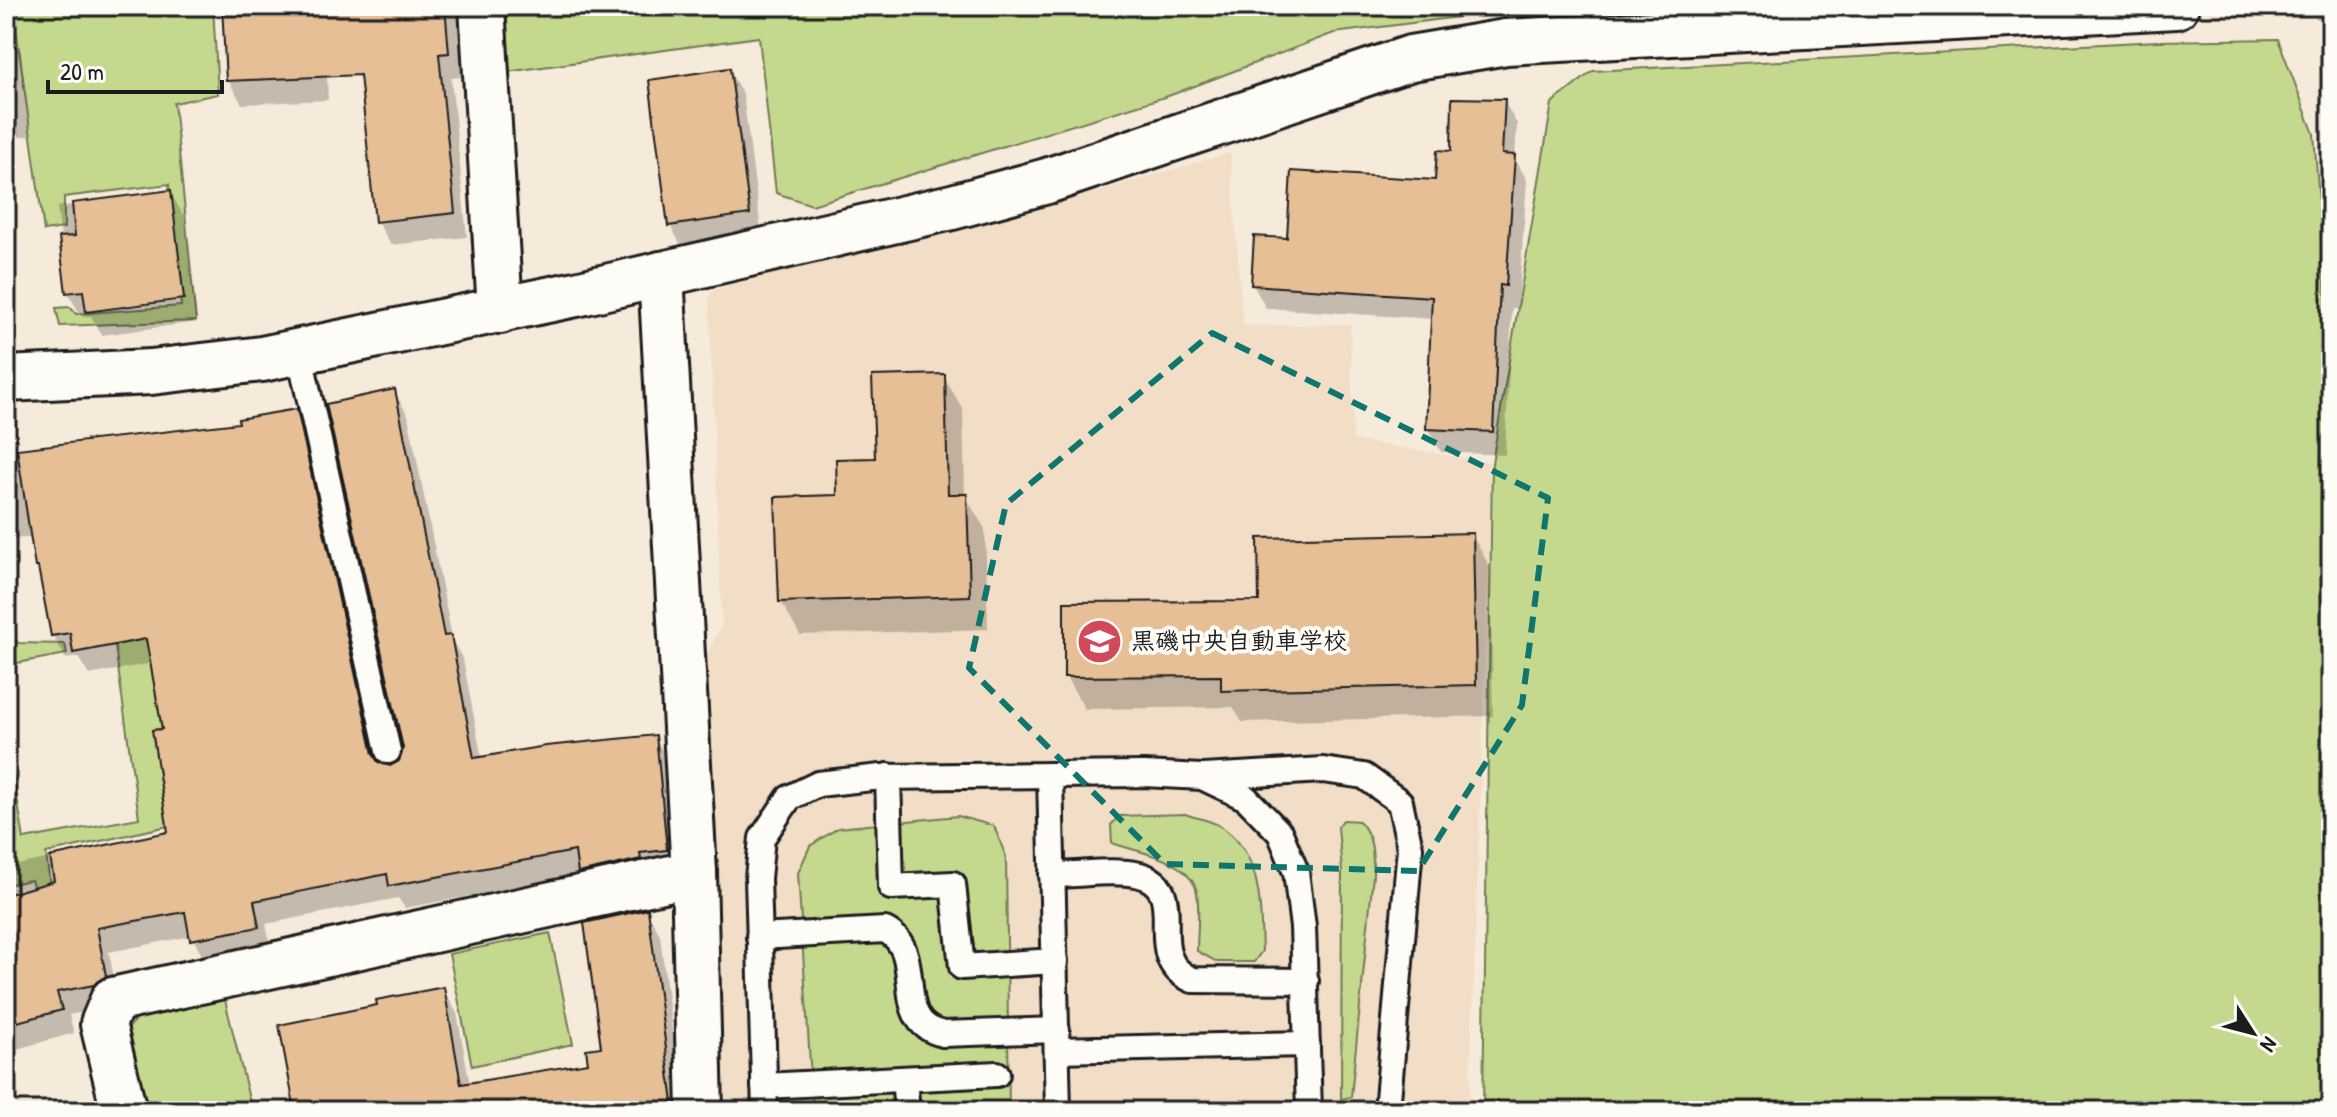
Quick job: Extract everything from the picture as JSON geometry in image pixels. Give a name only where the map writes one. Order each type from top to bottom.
[{"type":"street","points":[[482,6],[500,311]]},
{"type":"street","points":[[6,379],[151,372],[299,351],[500,311],[952,207],[1047,181],[1411,58],[1506,42],[1893,14],[2176,6]]},
{"type":"street","points":[[661,274],[694,873],[700,1111]]},
{"type":"street","points":[[124,1111],[103,1024],[113,1000],[694,873]]},
{"type":"lane","points":[[299,351],[388,751]]},
{"type":"lane","points":[[765,1111],[759,937],[762,838],[789,798],[818,784],[888,776],[1202,777],[1323,770],[1364,776],[1400,802],[1410,848],[1387,1111]]},
{"type":"lane","points":[[1050,775],[1058,1111]]},
{"type":"lane","points":[[888,776],[891,887],[953,884],[962,967],[1055,961]]},
{"type":"lane","points":[[1202,777],[1246,798],[1280,833],[1296,872],[1306,981],[1309,1111]]},
{"type":"lane","points":[[1052,875],[1137,874],[1153,880],[1162,891],[1167,906],[1164,942],[1177,974],[1193,980],[1306,981]]},
{"type":"lane","points":[[759,937],[885,930],[899,937],[907,955],[912,1010],[930,1031],[943,1034],[1057,1040],[1307,1044]]},
{"type":"lane","points":[[764,1086],[997,1074]]},
{"type":"lane","points":[[904,1079],[907,1111]]},
{"type":"highlighted area","points":[[1212,333],[1548,498],[1522,705],[1418,871],[1165,864],[969,668],[1006,504]]},
{"type":"shaded area","name":"黒磯中央自動車学校","points":[[1230,153],[1243,326],[1350,324],[1353,440],[1492,463],[1469,1111],[722,1111],[705,657],[722,626],[709,298],[715,289],[1080,197]]},
{"type":"green space","points":[[13,6],[213,6],[218,94],[174,103],[196,321],[60,326],[56,308],[70,307],[76,314],[181,306],[169,184],[64,197],[64,228],[44,231]]},
{"type":"green space","points":[[505,6],[1573,6],[1571,9],[1482,14],[1334,33],[1171,95],[812,205],[776,193],[759,37],[506,72]]},
{"type":"green space","points":[[2278,39],[2314,134],[2331,364],[2327,1111],[1483,1111],[1492,463],[1552,103],[1593,71],[2158,41]]},
{"type":"green space","points":[[86,439],[112,442],[304,796],[46,853],[53,912],[41,910],[31,880],[6,885],[6,733],[24,839],[139,818]],"holes":[[[259,714],[163,797],[153,730]]]},
{"type":"green space","points":[[6,630],[18,643],[65,644],[67,654],[6,665]]},
{"type":"green space","points":[[1185,814],[1220,826],[1234,837],[1252,866],[1259,899],[1262,951],[1254,962],[1217,962],[1197,951],[1198,899],[1189,876],[1170,862],[1112,843],[1111,825],[1119,816]]},
{"type":"green space","points":[[958,816],[994,826],[1006,857],[1009,1111],[813,1111],[798,873],[810,846],[838,828]]},
{"type":"green space","points":[[1343,820],[1359,821],[1368,833],[1373,853],[1373,875],[1351,1097],[1341,1099],[1342,871],[1338,827]]},
{"type":"green space","points":[[550,933],[573,1044],[472,1066],[449,954]]},
{"type":"green space","points":[[224,996],[252,1111],[145,1111],[126,1031],[137,1018]]},
{"type":"water","points":[[2323,589],[2331,589],[2331,667],[2326,667]]},
{"type":"building","points":[[222,6],[445,6],[449,53],[439,54],[455,213],[375,222],[360,75],[226,81]]},
{"type":"building","points":[[730,68],[750,214],[668,226],[649,80]]},
{"type":"building","points":[[1452,98],[1505,99],[1502,154],[1515,155],[1506,286],[1500,285],[1493,432],[1426,429],[1432,297],[1251,285],[1254,236],[1287,238],[1291,171],[1435,180],[1437,150],[1451,151]]},
{"type":"building","points":[[171,190],[184,299],[86,312],[83,291],[66,293],[59,237],[75,236],[72,203]]},
{"type":"building","points":[[945,374],[948,494],[967,494],[970,596],[779,602],[775,497],[837,495],[836,459],[875,458],[872,376]]},
{"type":"building","points":[[395,389],[444,636],[451,635],[474,758],[546,746],[656,735],[667,850],[640,853],[641,859],[578,873],[575,851],[389,886],[387,874],[254,901],[259,927],[190,940],[185,912],[97,928],[106,976],[94,985],[57,992],[62,1010],[6,1025],[6,895],[54,881],[50,857],[168,832],[152,730],[162,729],[146,639],[73,653],[70,633],[51,636],[38,567],[35,567],[17,449],[239,423],[238,419],[297,409],[373,754],[378,762],[390,766],[399,761],[403,748],[326,404]]},
{"type":"building","points":[[1473,533],[1476,685],[1221,691],[1221,676],[1064,677],[1064,602],[1259,601],[1258,538]]},
{"type":"building","points":[[648,909],[674,1111],[295,1111],[279,1025],[377,1005],[376,1000],[444,987],[461,1084],[588,1063],[586,1049],[601,1047],[584,923]]},
{"type":"place","name":"黒磯中央自動車学校","points":[[1100,641]]}]
